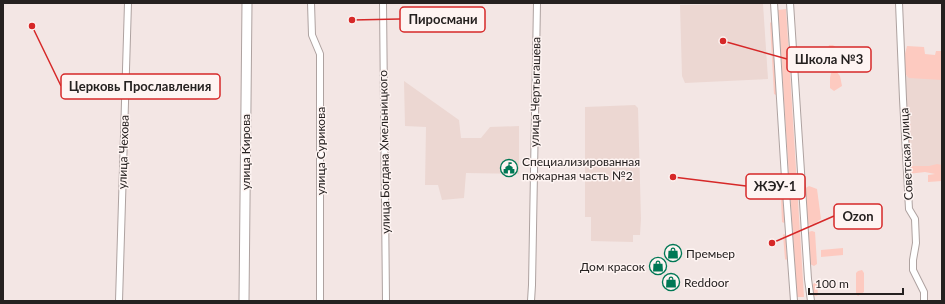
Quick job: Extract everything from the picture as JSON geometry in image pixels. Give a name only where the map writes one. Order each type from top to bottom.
[{"type":"main road","name":"улица Кирова","points":[[244,301],[247,3]]},
{"type":"street","name":"улица Чехова","points":[[119,301],[128,3]]},
{"type":"street","name":"улица Сурикова","points":[[311,3],[312,35],[320,54],[320,301]]},
{"type":"street","name":"улица Богдана Хмельницкого","points":[[383,3],[386,301]]},
{"type":"street","name":"улица Чертыгашева","points":[[531,301],[537,3]]},
{"type":"street","points":[[774,3],[784,178],[794,301]]},
{"type":"street","points":[[790,3],[808,279],[811,301]]},
{"type":"street","name":"Советская улица","points":[[899,3],[909,209],[915,219],[916,243],[912,260],[913,270],[924,292],[924,301]]},
{"type":"shaded area","points":[[763,4],[768,79],[685,83],[682,76],[680,5]]},
{"type":"shaded area","points":[[786,9],[804,297],[797,297],[778,10]]},
{"type":"shaded area","points":[[771,22],[777,94],[776,95],[774,94]]},
{"type":"shaded area","points":[[829,45],[833,45],[837,48],[833,61],[831,61],[829,55]]},
{"type":"shaded area","points":[[907,46],[924,47],[925,54],[935,55],[936,51],[942,51],[942,80],[909,78],[903,72],[902,65]]},
{"type":"shaded area","points":[[836,71],[840,76],[842,86],[834,91],[830,88],[830,78],[831,73]]},
{"type":"shaded area","points":[[942,74],[942,171],[909,172],[903,76]]},
{"type":"shaded area","points":[[404,81],[459,120],[461,138],[481,138],[490,127],[519,126],[519,174],[466,173],[464,198],[442,200],[438,185],[425,185],[426,127],[405,126]]},
{"type":"shaded area","points":[[635,105],[638,108],[641,219],[640,235],[633,235],[633,242],[591,241],[591,217],[585,217],[585,107]]},
{"type":"shaded area","points":[[905,109],[907,109],[911,128],[909,134],[913,166],[942,165],[942,181],[928,182],[928,175],[935,174],[925,172],[908,174]]},
{"type":"shaded area","points":[[809,186],[817,189],[821,219],[814,224],[806,225],[804,189]]},
{"type":"shaded area","points":[[782,197],[785,222],[784,223],[782,222]]},
{"type":"shaded area","points":[[808,232],[815,232],[817,264],[814,266],[810,264]]},
{"type":"shaded area","points":[[783,235],[786,235],[786,260]]},
{"type":"shaded area","points":[[843,248],[843,255],[821,257],[821,250]]},
{"type":"shaded area","points":[[862,270],[864,273],[864,292],[858,296],[856,294],[856,273]]},
{"type":"shaded area","points":[[816,282],[818,295],[816,296],[813,295],[813,284]]},
{"type":"place","name":"Пиросмани","points":[[352,20]]},
{"type":"place","name":"Церковь Прославления","points":[[32,26]]},
{"type":"place","name":"Школа №3","points":[[723,41]]},
{"type":"place","name":"Специализированная пожарная часть №2","points":[[509,168]]},
{"type":"place","name":"ЖЭУ-1","points":[[673,177]]},
{"type":"place","name":"Ozon","points":[[772,243]]},
{"type":"place","name":"Премьер","points":[[673,253]]},
{"type":"place","name":"Дом красок","points":[[658,266]]},
{"type":"place","name":"Reddoor","points":[[671,282]]}]
